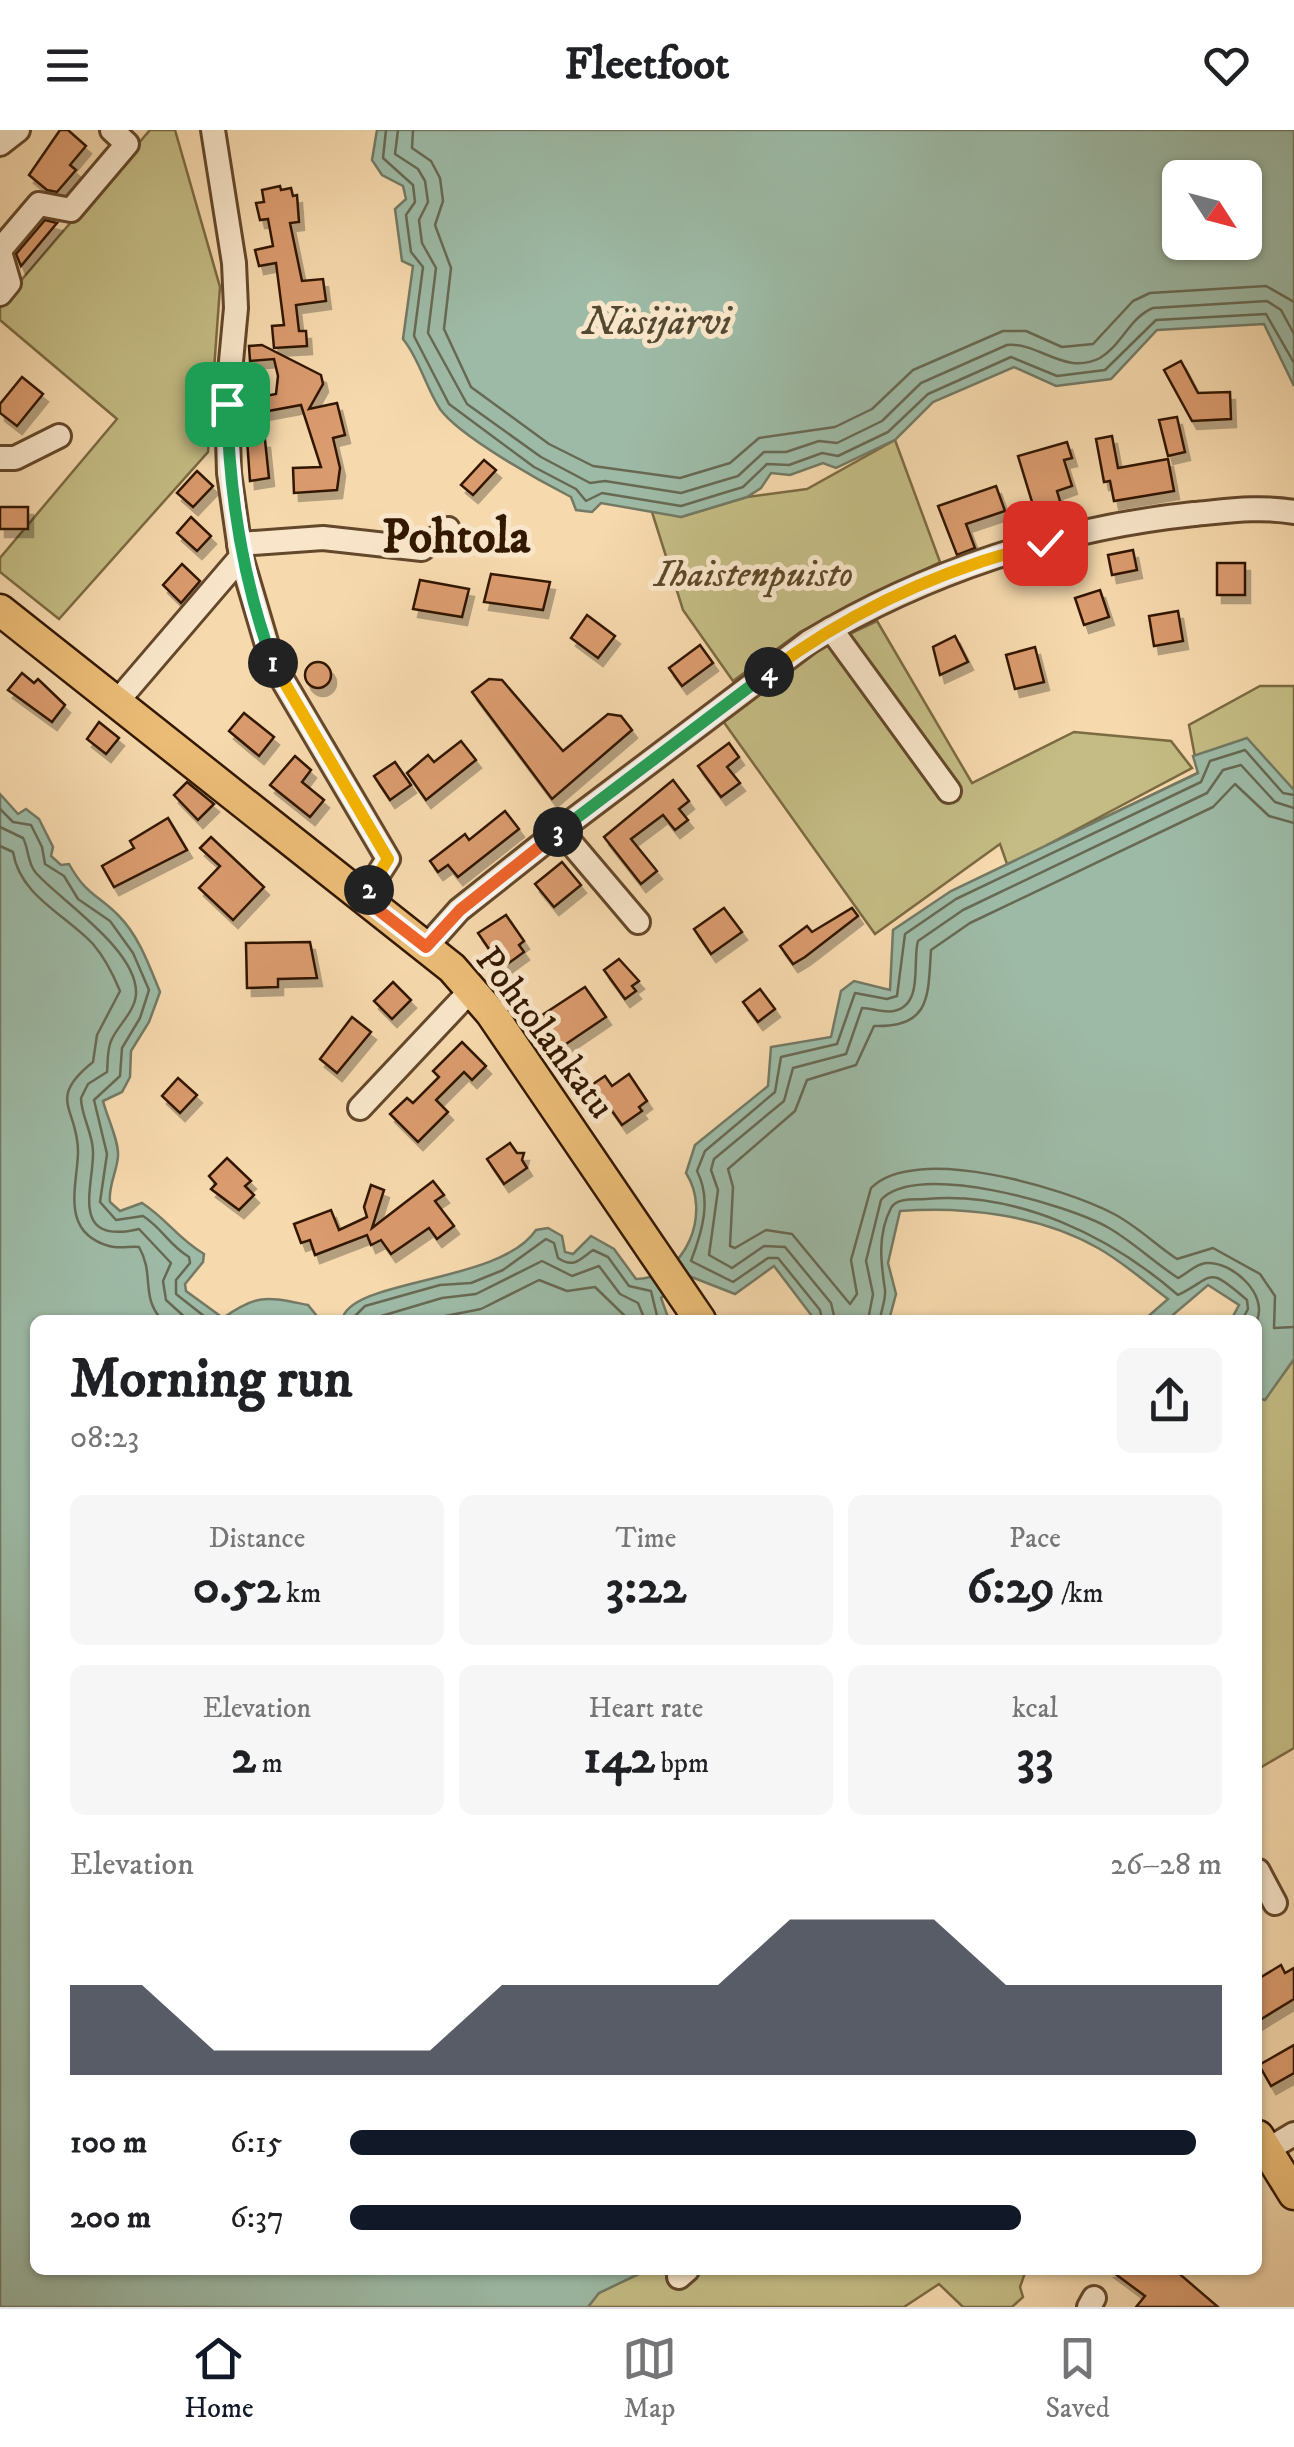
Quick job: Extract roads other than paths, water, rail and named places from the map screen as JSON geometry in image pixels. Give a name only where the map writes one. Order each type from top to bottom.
[{"type":"main road","name":"Pohtolankatu","points":[[0,610],[426,947],[472,989],[697,1315]]},
{"type":"main road","points":[[1262,2143],[1294,2194]]},
{"type":"street","points":[[0,144],[18,130]]},
{"type":"street","points":[[0,294],[9,283],[0,251],[39,204],[71,210],[127,144],[112,130]]},
{"type":"street","points":[[212,130],[234,264],[236,308],[227,404],[229,473],[240,550],[272,662],[388,859],[363,898]]},
{"type":"street","points":[[0,458],[14,458],[58,436]]},
{"type":"street","points":[[426,947],[460,910],[560,830],[832,628],[949,572],[1076,535],[1185,515],[1251,509],[1294,512]]},
{"type":"street","points":[[116,704],[240,550],[323,538],[422,549],[448,529]]},
{"type":"street","points":[[832,628],[949,791]]},
{"type":"street","points":[[560,830],[638,922]]},
{"type":"street","points":[[360,1108],[472,989]]},
{"type":"street","points":[[1262,1879],[1275,1903]]},
{"type":"street","points":[[1262,2143],[1294,2134]]},
{"type":"water","name":"Näsijärvi","points":[[377,130],[1294,130],[1294,386],[1264,324],[1157,330],[1111,379],[1056,386],[1014,367],[933,402],[895,440],[836,468],[823,463],[790,475],[771,473],[761,488],[747,497],[681,517],[601,503],[592,512],[576,510],[571,497],[482,444],[440,409],[403,339],[413,266],[402,261],[395,209],[406,199],[403,186],[382,175],[372,160]]},
{"type":"water","points":[[1247,738],[1294,790],[1294,1359],[1265,1400],[1262,1315],[1234,1315],[1239,1305],[1208,1285],[1173,1315],[1150,1315],[1168,1299],[1107,1254],[1052,1228],[976,1212],[900,1211],[888,1263],[896,1294],[890,1315],[811,1315],[774,1266],[735,1294],[689,1276],[661,1298],[667,1315],[345,1315],[351,1306],[371,1296],[492,1261],[518,1248],[536,1230],[548,1228],[562,1236],[565,1252],[573,1254],[591,1236],[614,1249],[636,1279],[669,1268],[690,1241],[695,1224],[693,1189],[686,1173],[695,1145],[768,1086],[771,1047],[831,1037],[841,991],[854,981],[890,990],[893,930],[951,891],[1198,773],[1193,756]]},
{"type":"water","points":[[0,794],[18,814],[26,809],[39,819],[53,847],[51,856],[61,865],[69,864],[87,888],[125,923],[143,951],[160,992],[149,1022],[131,1051],[130,1077],[122,1092],[103,1101],[118,1150],[110,1202],[120,1211],[142,1203],[204,1254],[203,1262],[185,1284],[186,1291],[219,1315],[30,1315],[30,2275],[637,2275],[599,2293],[588,2307],[0,2307]]},
{"type":"water","points":[[264,1299],[308,1305],[316,1315],[228,1315]]},
{"type":"district","name":"Pohtola","points":[[456,535]]},
{"type":"park label","name":"Ihaistenpuisto","points":[[754,573]]}]
